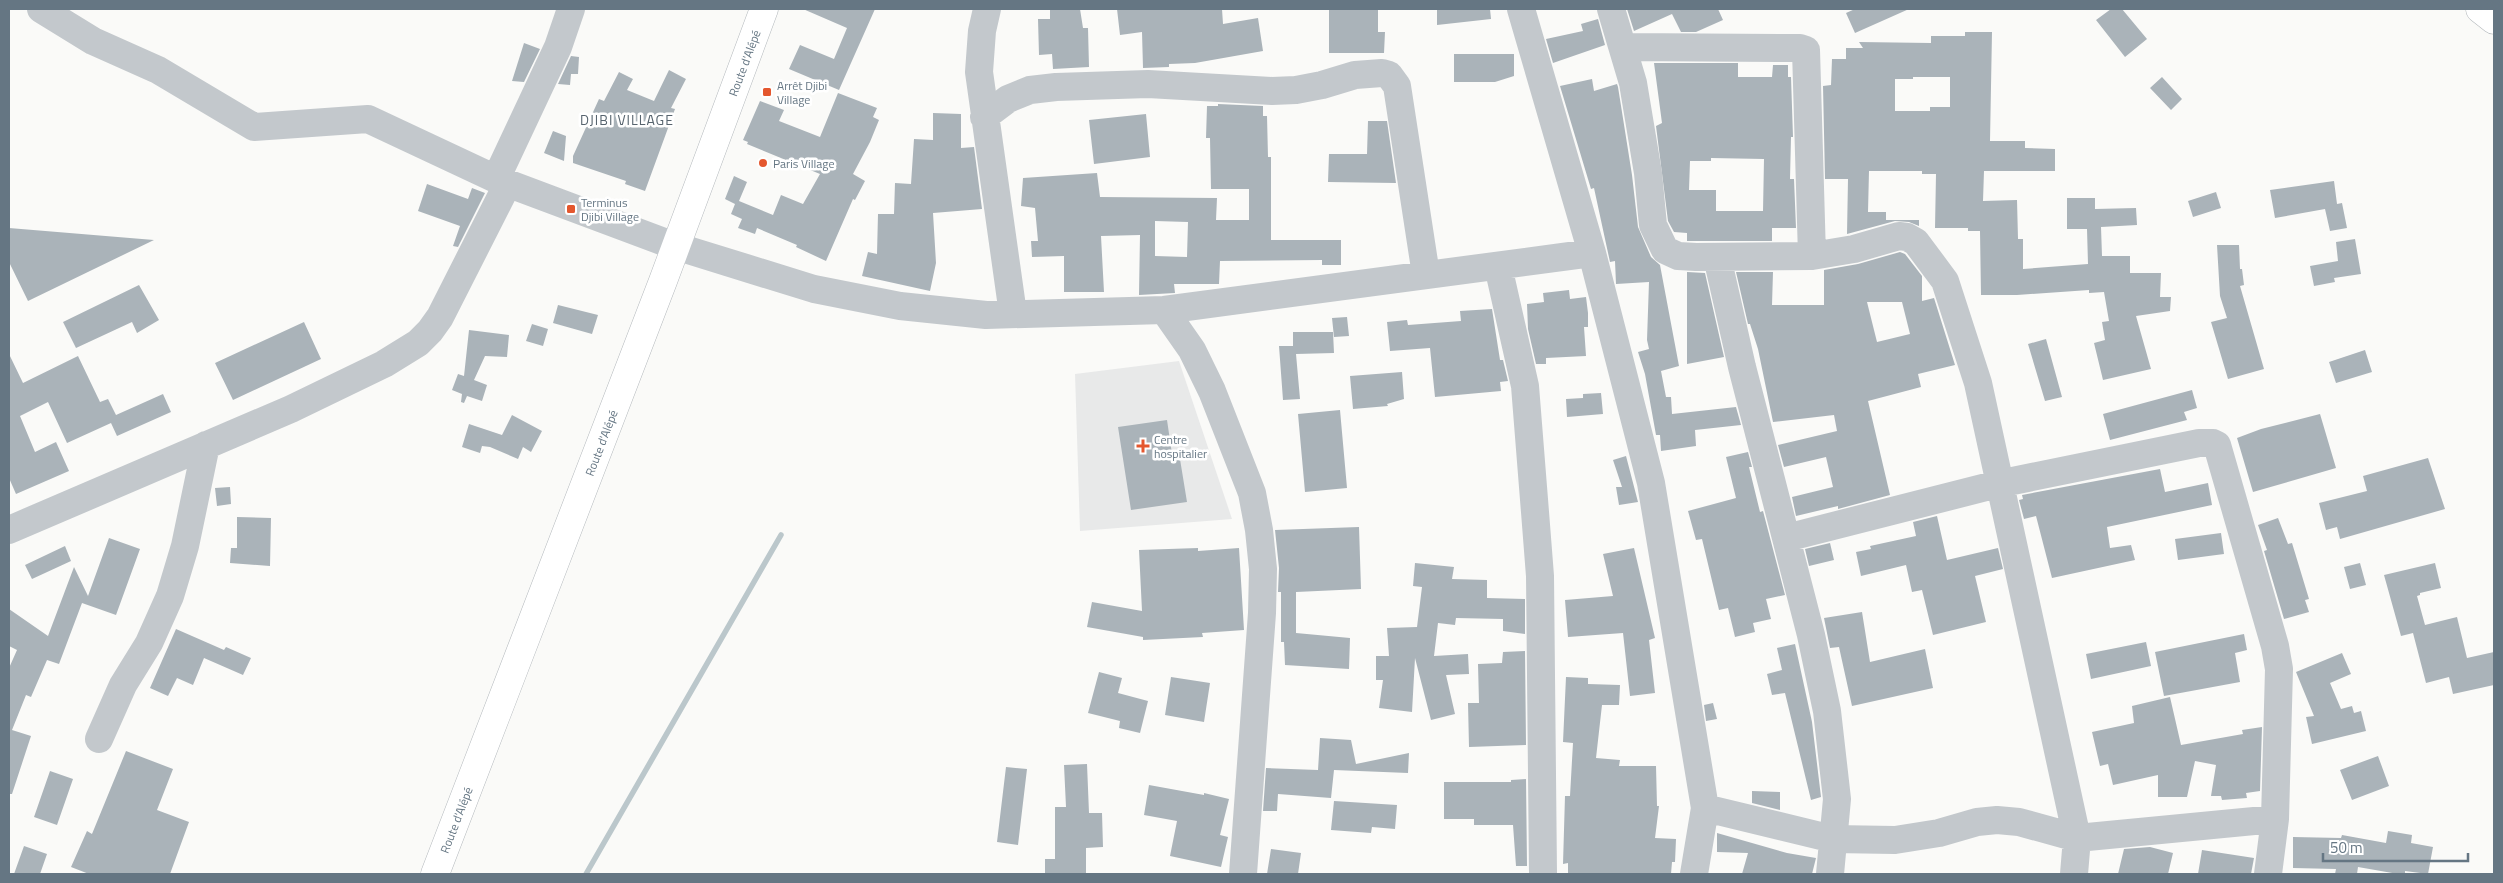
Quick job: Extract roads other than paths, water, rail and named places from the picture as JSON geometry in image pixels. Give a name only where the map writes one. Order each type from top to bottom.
[{"type":"main road","name":"Route d'Alépé","points":[[435,874],[764,9]]},
{"type":"main road","points":[[2480,9],[2494,20]]},
{"type":"street","points":[[41,9],[93,41],[158,70],[254,126],[368,119],[502,181],[675,246],[833,293],[900,306],[986,315],[1164,310],[1592,253]]},
{"type":"street","points":[[9,530],[290,409],[384,364],[418,342],[430,331],[440,317],[502,181],[558,48],[571,9]]},
{"type":"street","points":[[987,9],[982,31],[979,72],[1013,314]]},
{"type":"street","points":[[1521,9],[1592,253],[1651,483],[1705,808],[1694,874]]},
{"type":"street","points":[[1612,9],[1633,83],[1648,173],[1652,222],[1665,250],[1671,254],[1686,257],[1812,256],[1854,249],[1899,236],[1907,237],[1916,242],[1945,281],[1978,383],[1998,484],[2077,838],[2074,874]]},
{"type":"street","points":[[1623,47],[1800,48],[1806,50],[1812,256]]},
{"type":"street","points":[[984,117],[1008,99],[1030,90],[1056,86],[1148,84],[1272,91],[1322,85],[1354,75],[1382,73],[1389,75],[1397,86],[1406,130],[1426,276]]},
{"type":"street","points":[[1717,257],[1742,367],[1811,635],[1827,711],[1837,799],[1830,874]]},
{"type":"street","points":[[1498,266],[1525,386],[1540,576],[1543,874]]},
{"type":"street","points":[[1164,310],[1192,350],[1212,391],[1252,493],[1259,530],[1263,569],[1262,613],[1243,874]]},
{"type":"street","points":[[1786,538],[1998,484],[2206,442],[2212,443],[2219,448],[2275,646],[2279,669],[2275,819],[2268,874]]},
{"type":"street","points":[[99,739],[123,685],[149,643],[170,596],[185,546],[206,445]]},
{"type":"street","points":[[1705,808],[1833,839],[1895,840],[1939,832],[1977,822],[1997,820],[2020,822],[2077,838],[2275,819]]},
{"type":"waterway","points":[[586,874],[781,535]]},
{"type":"place","name":"Arrêt Djibi Village","points":[[767,92]]},
{"type":"place","name":"Paris Village","points":[[763,163]]},
{"type":"place","name":"Terminus Djibi Village","points":[[571,209]]},
{"type":"place","name":"Centre hospitalier","points":[[1143,446]]},
{"type":"district","name":"DJIBI VILLAGE","points":[[627,119]]}]
